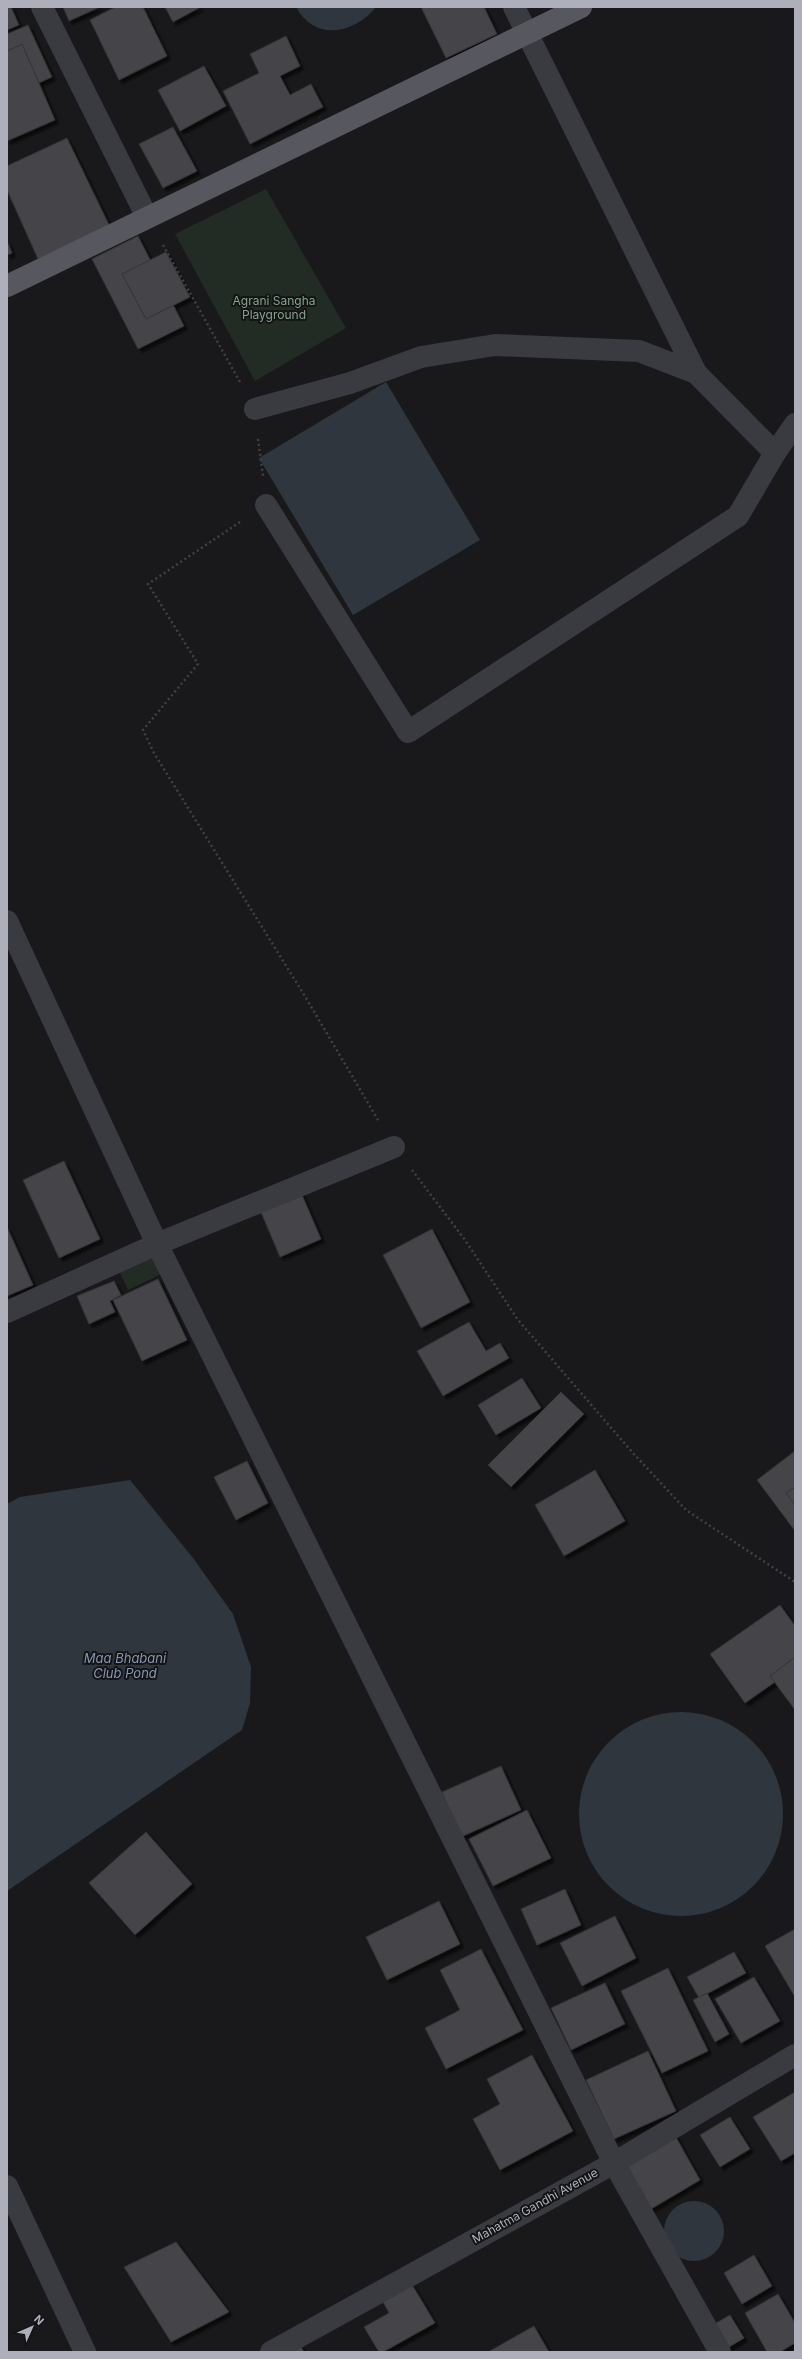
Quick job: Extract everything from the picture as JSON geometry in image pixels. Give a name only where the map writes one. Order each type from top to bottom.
[{"type":"main road","points":[[7,286],[581,7]]},
{"type":"street","points":[[42,7],[147,217]]},
{"type":"street","points":[[514,7],[696,373],[775,453]]},
{"type":"street","points":[[255,408],[350,383],[421,357],[495,345],[639,351],[696,373]]},
{"type":"street","points":[[266,505],[408,732],[738,516],[775,453],[795,424]]},
{"type":"street","points":[[7,921],[157,1244],[614,2162],[720,2352]]},
{"type":"street","points":[[7,1312],[157,1244],[394,1147]]},
{"type":"street","name":"Mahatma Gandhi Avenue","points":[[271,2352],[614,2162],[795,2054]]},
{"type":"street","points":[[7,2186],[85,2352]]},
{"type":"path","points":[[147,217],[255,408],[266,505],[148,584],[198,664],[143,730],[154,753],[306,998],[394,1147],[465,1240],[518,1320],[632,1452],[686,1510],[795,1582]]},
{"type":"green space","name":"Agrani Sangha Playground","points":[[266,189],[346,328],[255,381],[175,234]]},
{"type":"green space","points":[[157,1245],[170,1270],[128,1290],[116,1264]]},
{"type":"water","points":[[296,7],[376,7],[357,23],[346,28],[324,30],[313,26],[304,18]]},
{"type":"water","points":[[386,382],[480,540],[353,615],[259,458]]},
{"type":"water","name":"Maa Bhabani Club Pond","points":[[130,1480],[193,1558],[233,1614],[251,1667],[250,1703],[242,1730],[7,1891],[7,1504],[20,1497]]},
{"type":"water","points":[[681,1712],[701,1714],[729,1724],[746,1735],[760,1749],[775,1775],[781,1794],[783,1814],[781,1834],[771,1862],[760,1879],[746,1893],[720,1908],[701,1914],[681,1916],[661,1914],[633,1904],[616,1893],[602,1879],[587,1853],[581,1834],[579,1814],[581,1794],[591,1766],[602,1749],[616,1735],[642,1720],[661,1714]]},
{"type":"water","points":[[694,2201],[711,2206],[719,2214],[724,2231],[719,2248],[711,2256],[694,2261],[677,2256],[669,2248],[664,2231],[669,2214],[677,2206]]},
{"type":"building","points":[[7,7],[11,7],[19,25],[7,30]]},
{"type":"building","points":[[63,7],[100,7],[69,21]]},
{"type":"building","points":[[115,7],[143,7],[167,56],[119,80],[90,20]]},
{"type":"building","points":[[165,7],[199,7],[199,8],[173,22]]},
{"type":"building","points":[[421,7],[484,7],[497,34],[446,58]]},
{"type":"building","points":[[28,25],[52,77],[16,93],[7,74],[7,34]]},
{"type":"building","points":[[286,36],[300,66],[280,76],[290,95],[311,84],[323,107],[250,144],[223,91],[259,73],[250,54]]},
{"type":"building","points":[[22,44],[55,120],[7,141],[7,51]]},
{"type":"building","points":[[204,66],[226,106],[180,131],[158,90]]},
{"type":"building","points":[[173,127],[197,171],[163,188],[139,144]]},
{"type":"building","points":[[67,138],[110,227],[38,259],[7,190],[7,166]]},
{"type":"building","points":[[138,236],[184,326],[138,349],[92,259]]},
{"type":"building","points":[[7,241],[12,253],[7,255]]},
{"type":"building","points":[[166,252],[190,297],[146,319],[122,274]]},
{"type":"building","points":[[64,1161],[100,1239],[59,1258],[23,1180]]},
{"type":"building","points":[[299,1188],[321,1239],[280,1257],[258,1205]]},
{"type":"building","points":[[7,1227],[33,1285],[7,1296]]},
{"type":"building","points":[[432,1229],[470,1302],[421,1328],[383,1255]]},
{"type":"building","points":[[158,1279],[187,1340],[142,1361],[113,1300]]},
{"type":"building","points":[[114,1281],[121,1295],[110,1301],[115,1312],[89,1324],[77,1296]]},
{"type":"building","points":[[469,1322],[486,1351],[500,1343],[509,1358],[443,1396],[417,1351]]},
{"type":"building","points":[[522,1378],[541,1408],[496,1435],[478,1405]]},
{"type":"building","points":[[561,1392],[584,1414],[511,1487],[488,1465]]},
{"type":"building","points":[[795,1451],[795,1531],[757,1480]]},
{"type":"building","points":[[247,1461],[268,1503],[236,1520],[214,1477]]},
{"type":"building","points":[[595,1470],[625,1521],[564,1556],[535,1505]]},
{"type":"building","points":[[795,1487],[795,1505],[786,1493]]},
{"type":"building","points":[[780,1605],[795,1626],[795,1668],[745,1703],[710,1654]]},
{"type":"building","points":[[795,1657],[795,1710],[770,1676]]},
{"type":"building","points":[[501,1766],[521,1810],[461,1837],[442,1792]]},
{"type":"building","points":[[527,1810],[551,1858],[493,1886],[469,1839]]},
{"type":"building","points":[[146,1832],[192,1884],[135,1935],[89,1883]]},
{"type":"building","points":[[565,1889],[581,1925],[537,1945],[521,1909]]},
{"type":"building","points":[[439,1901],[460,1944],[387,1980],[366,1937]]},
{"type":"building","points":[[615,1916],[636,1958],[582,1986],[560,1943]]},
{"type":"building","points":[[795,1929],[795,1997],[765,1946]]},
{"type":"building","points":[[481,1949],[523,2030],[446,2069],[425,2028],[460,2010],[440,1970]]},
{"type":"building","points":[[734,1952],[746,1973],[699,1998],[687,1977]]},
{"type":"building","points":[[668,1968],[708,2051],[662,2073],[621,1991]]},
{"type":"building","points":[[754,1977],[780,2021],[741,2043],[715,1999]]},
{"type":"building","points":[[605,1983],[625,2024],[571,2050],[551,2008]]},
{"type":"building","points":[[707,1993],[729,2034],[715,2042],[693,2000]]},
{"type":"building","points":[[648,2051],[676,2111],[614,2139],[586,2080]]},
{"type":"building","points":[[532,2055],[573,2131],[500,2170],[473,2119],[500,2104],[487,2079]]},
{"type":"building","points":[[795,2092],[795,2153],[781,2161],[753,2117]]},
{"type":"building","points":[[730,2117],[750,2149],[720,2167],[700,2135]]},
{"type":"building","points":[[673,2132],[700,2180],[646,2212],[618,2163]]},
{"type":"building","points":[[176,2242],[229,2312],[171,2342],[124,2267]]},
{"type":"building","points":[[754,2255],[772,2286],[742,2304],[724,2273]]},
{"type":"building","points":[[411,2283],[435,2323],[383,2352],[379,2352],[364,2327],[389,2313],[382,2300]]},
{"type":"building","points":[[778,2294],[795,2323],[795,2343],[780,2352],[767,2352],[745,2313]]},
{"type":"building","points":[[730,2315],[744,2338],[724,2350],[711,2326]]},
{"type":"building","points":[[534,2326],[549,2352],[488,2352]]},
{"type":"building","points":[[300,2345],[304,2352],[287,2352]]}]
